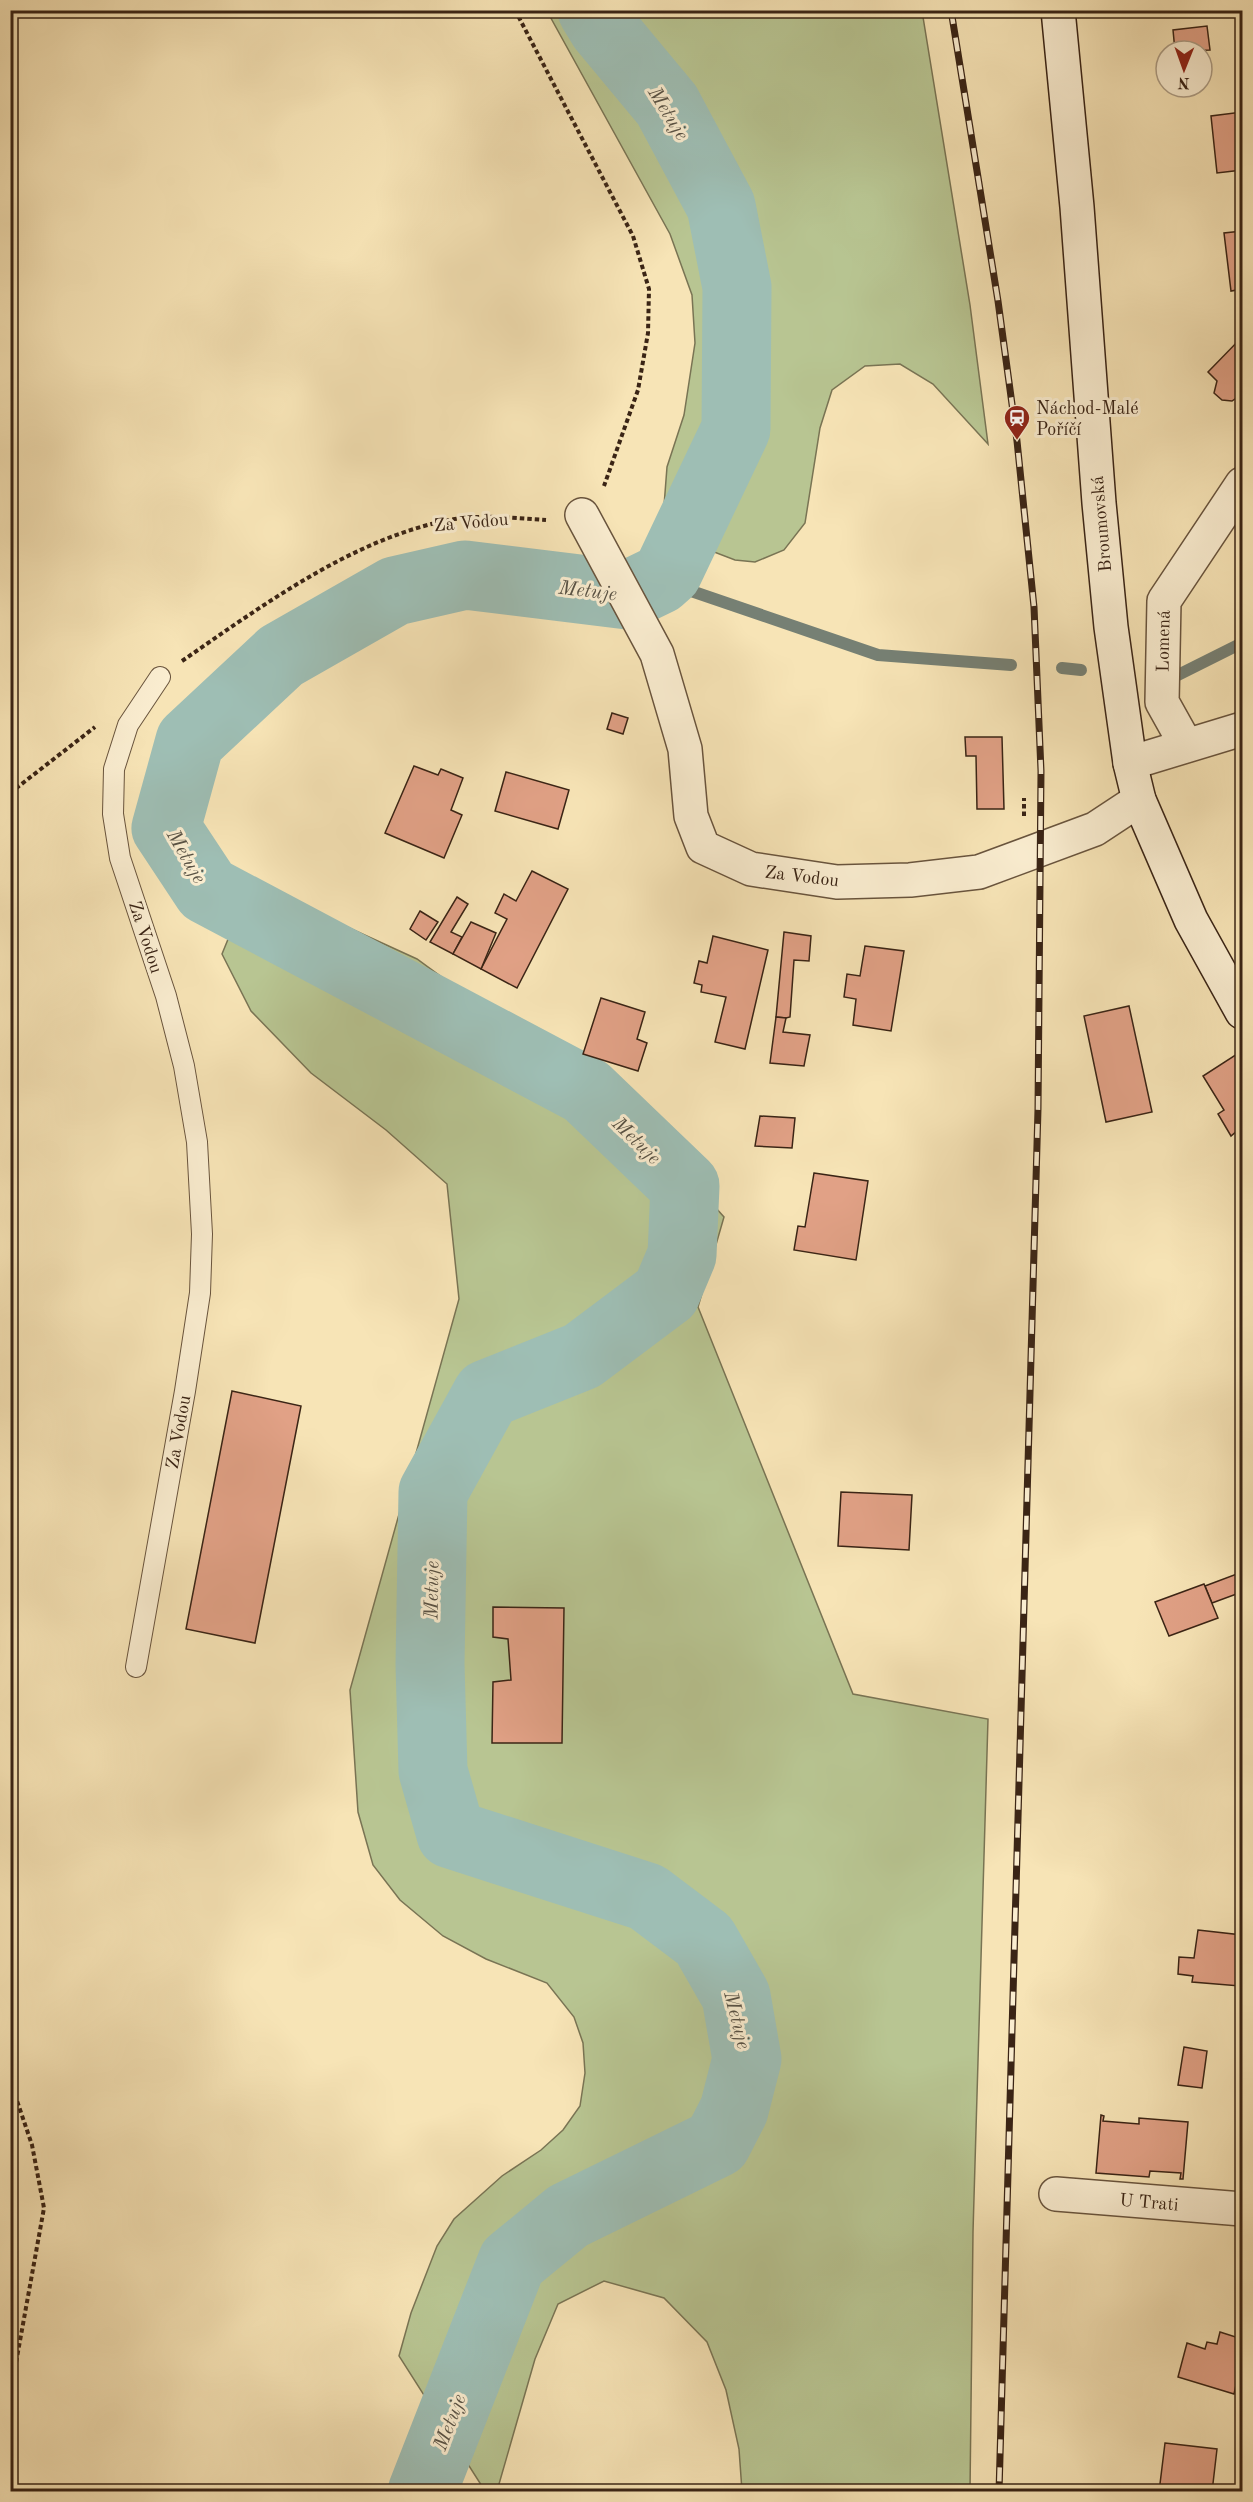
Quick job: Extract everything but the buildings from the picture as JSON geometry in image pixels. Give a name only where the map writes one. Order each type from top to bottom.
[{"type":"street","name":"Broumovská","points":[[1058,10],[1077,207],[1100,514],[1111,627],[1130,764],[1139,800],[1191,920],[1242,1012]]},
{"type":"street","name":"Lomená","points":[[1186,745],[1162,702],[1164,601],[1242,484]]},
{"type":"street","name":"Za Vodou","points":[[582,515],[657,654],[684,749],[692,816],[703,847],[751,869],[837,882],[910,880],[979,872],[1095,829],[1139,800]]},
{"type":"street","points":[[1130,764],[1242,729]]},
{"type":"street","name":"U Trati","points":[[1056,2194],[1242,2209]]},
{"type":"lane","name":"Za Vodou","points":[[136,1667],[200,1293],[202,1234],[197,1142],[184,1066],[166,996],[120,858],[112,814],[114,769],[128,725],[160,677]]},
{"type":"path","points":[[515,10],[633,236],[649,289],[648,333],[638,390],[603,488],[582,515]]},
{"type":"path","name":"Za Vodou","points":[[160,677],[259,608],[361,549],[410,529],[452,520],[508,518],[551,521],[582,515]]},
{"type":"path","points":[[10,793],[104,720]]},
{"type":"path","points":[[10,2080],[32,2145],[44,2208],[10,2396]]},
{"type":"green space","points":[[547,11],[922,11],[970,305],[988,444],[933,384],[900,364],[865,366],[832,390],[820,428],[805,523],[784,550],[755,562],[735,560],[662,532],[667,467],[684,415],[695,343],[692,295],[670,234]]},
{"type":"green space","points":[[251,883],[417,959],[638,1121],[724,1217],[698,1307],[853,1694],[988,1719],[973,2232],[970,2491],[742,2491],[739,2449],[726,2390],[707,2342],[664,2298],[604,2281],[558,2304],[535,2359],[497,2491],[485,2491],[399,2356],[411,2313],[437,2246],[454,2219],[502,2176],[541,2150],[563,2130],[580,2106],[585,2073],[583,2043],[574,2017],[547,1983],[486,1959],[443,1936],[400,1900],[373,1865],[358,1812],[350,1690],[459,1299],[447,1184],[386,1130],[311,1073],[251,1011],[222,954]]},
{"type":"waterway","name":"Metuje","points":[[422,2492],[512,2262],[568,2216],[717,2143],[734,2110],[747,2059],[736,1996],[704,1940],[647,1897],[451,1834],[433,1771],[430,1664],[433,1492],[487,1394],[582,1356],[666,1293],[682,1255],[685,1186],[586,1091],[207,890],[166,828],[190,741],[281,656],[395,591],[465,575],[628,595],[659,580],[668,572],[736,429],[737,287],[721,206],[667,105],[603,28],[592,10]]},
{"type":"waterway","points":[[659,580],[878,655],[1011,665]]},
{"type":"waterway","points":[[1174,677],[1242,643]]},
{"type":"waterway","points":[[1062,668],[1081,670]]},
{"type":"railway","points":[[951,10],[998,301],[1017,441],[1034,607],[1041,771],[1038,1109],[999,2492]]},
{"type":"place","name":"Náchod-Malé Poříčí","points":[[1017,441]]}]
